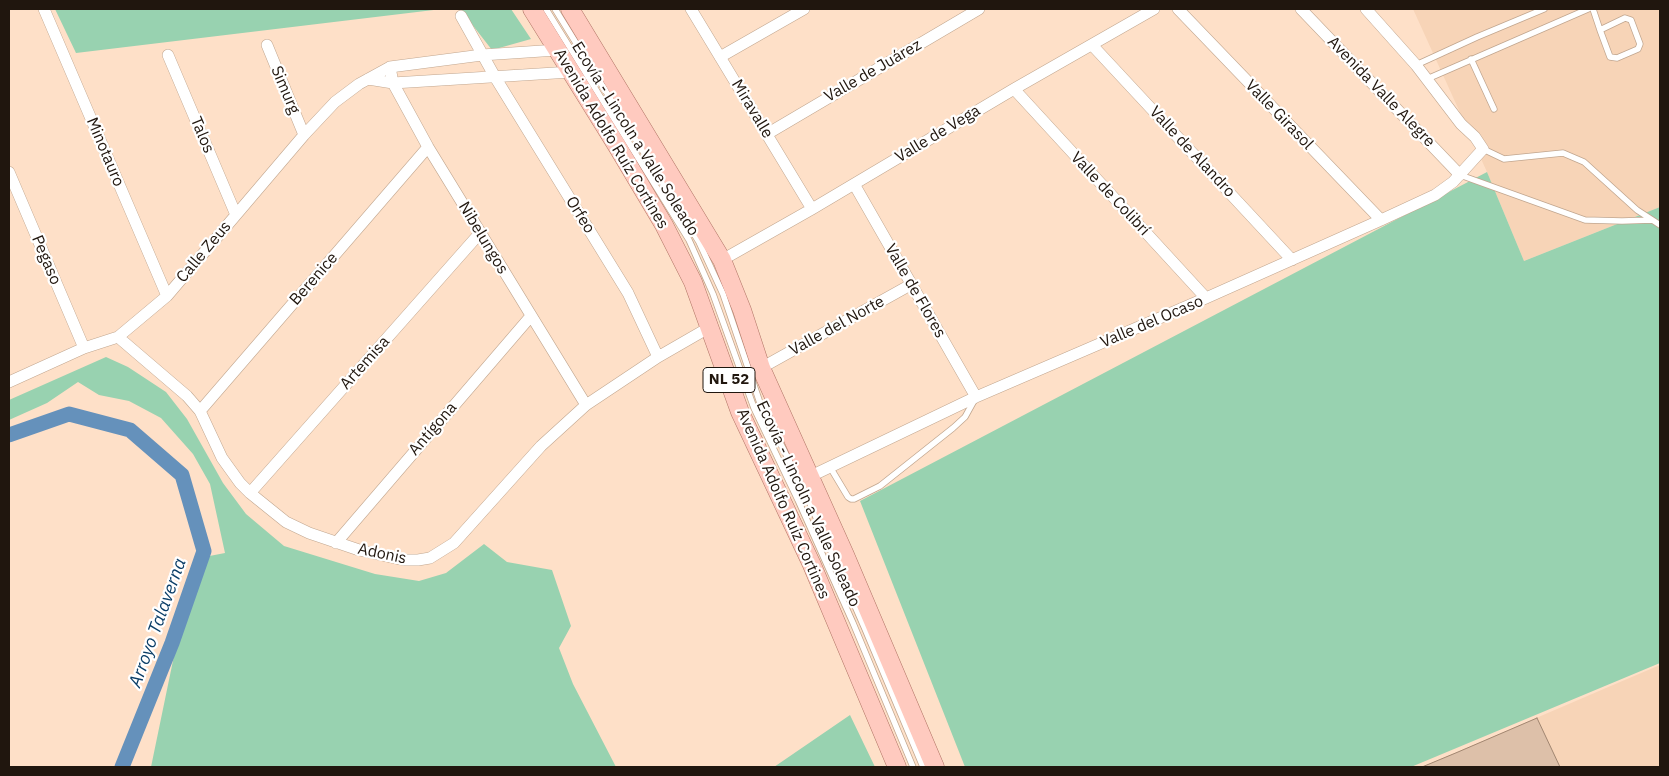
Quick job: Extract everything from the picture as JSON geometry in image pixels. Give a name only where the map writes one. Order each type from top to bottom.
[{"type":"main road","name":"Avenida Adolfo Ruíz Cortines","points":[[532,9],[664,225],[693,282],[740,412],[812,564],[897,767]]},
{"type":"main road","name":"Avenida Adolfo Ruíz Cortines","points":[[570,9],[722,260],[742,310],[761,368],[808,477],[845,555],[934,767]]},
{"type":"street","name":"Minotauro","points":[[44,9],[167,296]]},
{"type":"street","name":"Miravalle","points":[[692,9],[812,209]]},
{"type":"street","points":[[720,57],[804,9]]},
{"type":"street","name":"Valle de Juárez","points":[[767,134],[979,9]]},
{"type":"street","name":"Valle de Vega","points":[[722,260],[1154,9]]},
{"type":"street","name":"Valle Girasol","points":[[1178,9],[1381,220]]},
{"type":"street","name":"Avenida Valle Alegre","points":[[1301,9],[1460,175]]},
{"type":"street","points":[[1366,9],[1416,65],[1461,124],[1483,149]]},
{"type":"street","name":"Orfeo","points":[[461,16],[495,77],[628,293],[658,357]]},
{"type":"street","name":"Simurg","points":[[267,45],[304,135]]},
{"type":"street","name":"Valle de Alandro","points":[[1092,45],[1292,260]]},
{"type":"street","name":"Calle Zeus","points":[[9,382],[84,348],[118,337],[167,296],[304,135],[344,94],[368,79],[390,67],[482,55],[557,50]]},
{"type":"street","name":"Talos","points":[[168,55],[236,216]]},
{"type":"street","name":"Nibelungos","points":[[390,67],[393,83],[428,147],[586,405]]},
{"type":"street","points":[[368,79],[393,83],[571,72]]},
{"type":"street","name":"Valle de Colibrí","points":[[1014,89],[1206,298]]},
{"type":"street","name":"Berenice","points":[[200,411],[428,147]]},
{"type":"street","name":"Valle del Ocaso","points":[[808,477],[976,397],[1206,298],[1435,195],[1460,175],[1483,149]]},
{"type":"street","name":"Pegaso","points":[[9,172],[84,348]]},
{"type":"street","name":"Valle de Flores","points":[[854,184],[976,397]]},
{"type":"street","name":"Artemisa","points":[[250,493],[480,233]]},
{"type":"street","name":"Valle del Norte","points":[[761,368],[912,284]]},
{"type":"street","name":"Antígona","points":[[336,543],[531,316]]},
{"type":"street","name":"Adonis","points":[[118,337],[188,396],[200,411],[222,458],[234,476],[250,493],[286,522],[308,533],[376,555],[404,560],[418,560],[430,558],[454,543],[541,446],[586,405],[658,357],[710,327]]},
{"type":"lane","points":[[546,9],[689,240],[713,294],[754,408],[853,623],[913,767]]},
{"type":"lane","name":"Ecovía - Lincoln a Valle Soleado","points":[[556,9],[699,242],[723,294],[760,403],[804,490],[923,767]]},
{"type":"lane","points":[[1416,65],[1544,9]]},
{"type":"lane","points":[[1427,79],[1588,9]]},
{"type":"lane","points":[[1593,9],[1600,30],[1610,57],[1617,58],[1638,49],[1640,44],[1631,20],[1625,18],[1600,30]]},
{"type":"lane","points":[[1471,60],[1494,109]]},
{"type":"lane","points":[[1483,149],[1504,159],[1563,153],[1584,162],[1637,210],[1660,226]]},
{"type":"lane","points":[[1460,175],[1584,220],[1622,222],[1652,220]]},
{"type":"lane","points":[[830,467],[848,497],[854,499],[880,486],[953,428],[965,417],[976,397]]},
{"type":"shaded area","points":[[1413,9],[1660,9],[1660,207],[1524,261],[1487,172]]},
{"type":"shaded area","points":[[1660,665],[1660,767],[1422,767],[1613,685]]},
{"type":"green space","points":[[55,9],[442,9],[76,53]]},
{"type":"green space","points":[[460,9],[511,9],[531,39],[492,50]]},
{"type":"green space","points":[[1487,172],[1524,261],[1660,207],[1660,663],[1411,767],[965,767],[860,501]]},
{"type":"green space","points":[[106,357],[128,367],[166,392],[187,419],[223,483],[246,514],[284,546],[375,574],[419,581],[446,573],[484,544],[507,562],[552,570],[571,626],[559,648],[573,684],[616,767],[151,767],[194,559],[225,553],[210,484],[193,454],[161,418],[129,401],[99,395],[78,382],[47,403],[9,420],[9,400]]},
{"type":"green space","points":[[850,715],[875,767],[774,767]]},
{"type":"building","points":[[1537,718],[1560,767],[1422,767],[1458,752]]},
{"type":"waterway","name":"Arroyo Talaverna","points":[[9,435],[69,414],[130,430],[182,475],[204,551],[172,643],[122,767]]}]
